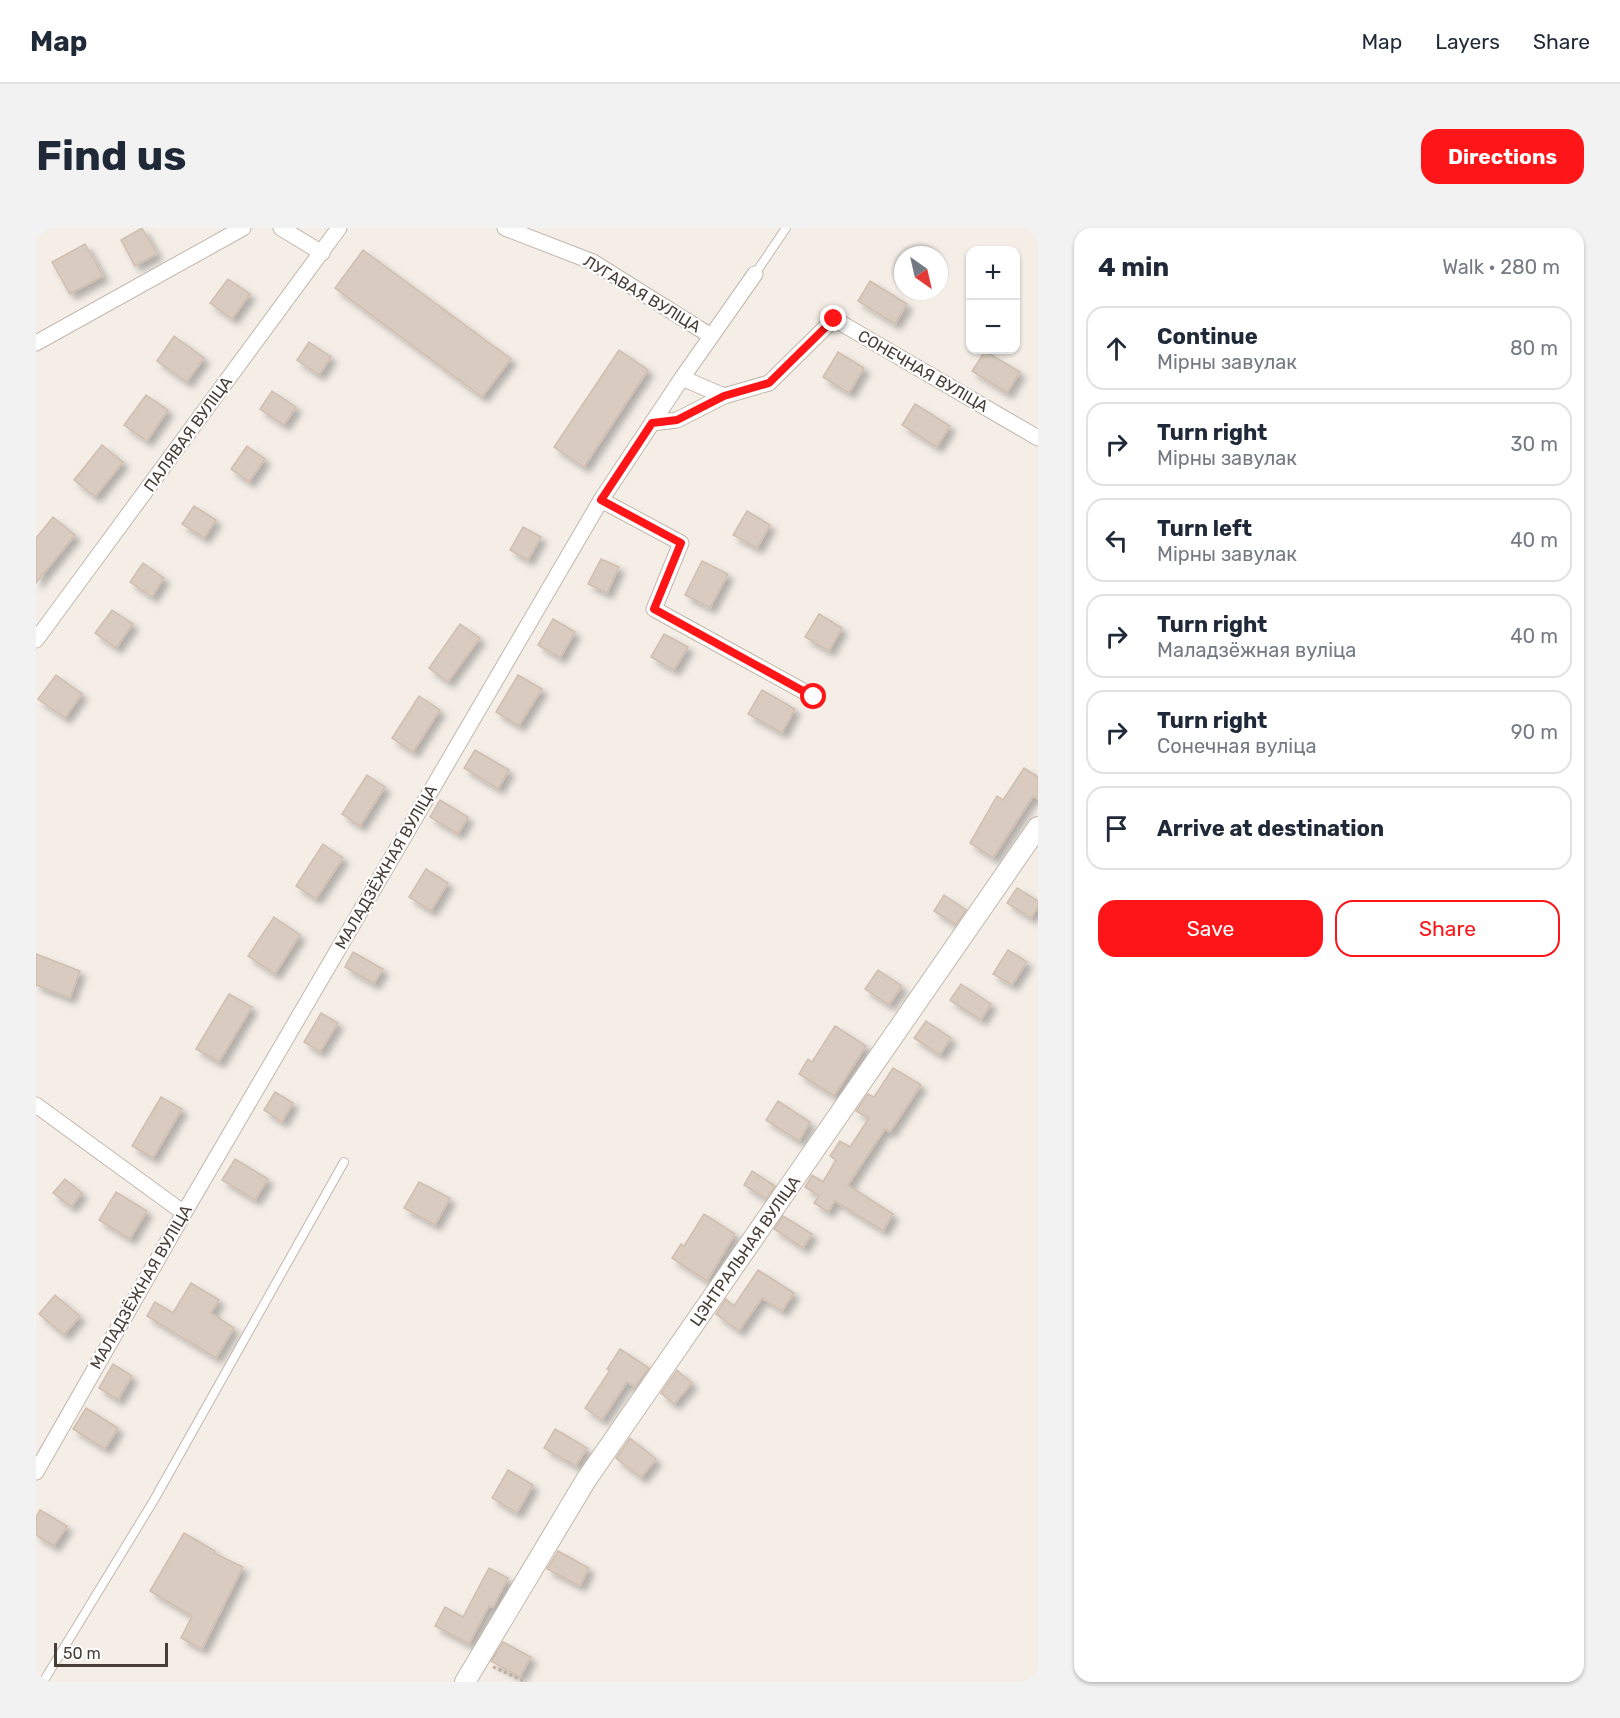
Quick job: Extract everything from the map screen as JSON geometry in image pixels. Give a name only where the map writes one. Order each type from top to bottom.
[{"type":"street","points":[[36,344],[243,228]]},
{"type":"street","points":[[281,228],[322,253]]},
{"type":"street","name":"ПАЛЯВАЯ ВУЛІЦА","points":[[36,640],[339,228]]},
{"type":"street","name":"ЛУГАВАЯ ВУЛІЦА","points":[[505,228],[592,262],[711,336]]},
{"type":"street","name":"МАЛАДЗЁЖНАЯ ВУЛІЦА","points":[[36,1472],[184,1213],[601,500],[755,274]]},
{"type":"street","name":"СОНЕЧНАЯ ВУЛІЦА","points":[[652,423],[677,420],[724,396],[769,383],[834,319],[1038,438]]},
{"type":"street","points":[[682,378],[724,396]]},
{"type":"street","points":[[601,500],[681,543],[654,609],[814,697]]},
{"type":"street","name":"ЦЭНТРАЛЬНАЯ ВУЛІЦА","points":[[465,1682],[586,1480],[1038,827]]},
{"type":"street","points":[[36,1105],[184,1213]]},
{"type":"lane","points":[[755,274],[786,228]]},
{"type":"lane","points":[[43,1682],[154,1500],[344,1162]]},
{"type":"path","points":[[478,1660],[526,1682]]},
{"type":"building","points":[[142,228],[157,254],[135,266],[121,240]]},
{"type":"building","points":[[85,244],[103,276],[70,294],[52,262]]},
{"type":"building","points":[[363,250],[511,359],[482,397],[335,288]]},
{"type":"building","points":[[228,279],[250,294],[232,319],[210,303]]},
{"type":"building","points":[[870,281],[894,296],[894,300],[901,300],[907,304],[895,324],[858,301]]},
{"type":"building","points":[[174,336],[204,358],[187,382],[157,361]]},
{"type":"building","points":[[309,342],[331,357],[319,375],[297,360]]},
{"type":"building","points":[[619,350],[648,370],[584,467],[554,447]]},
{"type":"building","points":[[838,352],[864,368],[849,393],[823,377]]},
{"type":"building","points":[[983,354],[990,354],[1020,372],[1007,393],[972,371]]},
{"type":"building","points":[[272,391],[296,407],[284,425],[260,409]]},
{"type":"building","points":[[146,395],[168,410],[147,441],[124,425]]},
{"type":"building","points":[[915,404],[950,426],[937,447],[902,425]]},
{"type":"building","points":[[102,445],[123,462],[95,497],[74,480]]},
{"type":"building","points":[[247,446],[265,459],[249,482],[231,469]]},
{"type":"building","points":[[194,506],[216,520],[204,538],[182,524]]},
{"type":"building","points":[[747,511],[770,525],[757,548],[733,535]]},
{"type":"building","points":[[53,517],[75,535],[36,583],[36,538]]},
{"type":"building","points":[[523,527],[541,537],[528,560],[510,550]]},
{"type":"building","points":[[601,559],[619,567],[607,593],[588,584]]},
{"type":"building","points":[[702,561],[728,574],[710,608],[685,595]]},
{"type":"building","points":[[143,563],[164,578],[152,597],[130,582]]},
{"type":"building","points":[[112,610],[133,624],[116,648],[95,633]]},
{"type":"building","points":[[819,614],[842,628],[829,651],[805,637]]},
{"type":"building","points":[[553,619],[575,632],[560,658],[538,645]]},
{"type":"building","points":[[460,624],[480,638],[448,682],[429,668]]},
{"type":"building","points":[[664,634],[688,647],[674,670],[651,657]]},
{"type":"building","points":[[56,675],[82,694],[65,718],[38,699]]},
{"type":"building","points":[[518,675],[542,689],[519,726],[496,712]]},
{"type":"building","points":[[762,690],[795,709],[782,733],[748,714]]},
{"type":"building","points":[[419,696],[440,710],[413,752],[392,738]]},
{"type":"building","points":[[475,750],[509,770],[498,789],[464,768]]},
{"type":"building","points":[[1024,768],[1038,777],[1038,799],[1033,796],[993,858],[970,843],[997,796],[1003,800]]},
{"type":"building","points":[[367,775],[385,787],[360,826],[342,814]]},
{"type":"building","points":[[440,800],[468,817],[458,834],[430,817]]},
{"type":"building","points":[[323,844],[343,858],[316,899],[296,886]]},
{"type":"building","points":[[426,869],[448,883],[431,911],[409,897]]},
{"type":"building","points":[[1017,888],[1038,901],[1038,907],[1031,918],[1007,903]]},
{"type":"building","points":[[944,895],[966,910],[956,925],[934,911]]},
{"type":"building","points":[[274,917],[300,935],[275,974],[248,956]]},
{"type":"building","points":[[1008,950],[1027,962],[1012,985],[993,974]]},
{"type":"building","points":[[353,952],[383,969],[374,984],[345,967]]},
{"type":"building","points":[[36,954],[80,971],[70,998],[36,985]]},
{"type":"building","points":[[878,970],[902,986],[889,1005],[865,989]]},
{"type":"building","points":[[961,984],[991,1004],[981,1020],[950,1000]]},
{"type":"building","points":[[229,994],[252,1007],[219,1062],[196,1049]]},
{"type":"building","points":[[321,1013],[338,1023],[320,1052],[304,1042]]},
{"type":"building","points":[[926,1021],[951,1038],[940,1055],[914,1038]]},
{"type":"building","points":[[835,1026],[866,1046],[834,1096],[799,1074],[808,1059],[812,1062]]},
{"type":"building","points":[[893,1068],[921,1085],[890,1132],[885,1129],[848,1185],[893,1214],[883,1231],[835,1201],[828,1212],[814,1203],[819,1196],[805,1187],[812,1175],[823,1182],[836,1160],[830,1156],[840,1141],[850,1147],[869,1118],[856,1111],[868,1094],[874,1097]]},
{"type":"building","points":[[275,1092],[293,1103],[282,1122],[264,1110]]},
{"type":"building","points":[[161,1097],[182,1109],[153,1158],[132,1146]]},
{"type":"building","points":[[778,1101],[810,1122],[799,1141],[766,1120]]},
{"type":"building","points":[[235,1159],[268,1179],[255,1200],[222,1180]]},
{"type":"building","points":[[752,1171],[775,1186],[766,1199],[744,1185]]},
{"type":"building","points":[[65,1179],[82,1193],[71,1207],[53,1193]]},
{"type":"building","points":[[419,1182],[450,1198],[435,1225],[404,1208]]},
{"type":"building","points":[[116,1192],[147,1211],[130,1239],[99,1220]]},
{"type":"building","points":[[704,1214],[735,1234],[707,1281],[672,1258],[681,1244],[684,1246]]},
{"type":"building","points":[[783,1216],[812,1234],[803,1248],[774,1229]]},
{"type":"building","points":[[758,1270],[794,1293],[782,1311],[762,1298],[739,1331],[716,1314],[726,1299],[734,1306]]},
{"type":"building","points":[[191,1283],[219,1300],[211,1313],[234,1328],[216,1358],[147,1316],[155,1302],[173,1313]]},
{"type":"building","points":[[55,1295],[80,1316],[64,1335],[39,1314]]},
{"type":"building","points":[[620,1349],[649,1368],[635,1387],[627,1382],[602,1420],[585,1408],[610,1370],[607,1369]]},
{"type":"building","points":[[113,1364],[132,1376],[118,1400],[99,1388]]},
{"type":"building","points":[[677,1370],[692,1383],[674,1404],[661,1393]]},
{"type":"building","points":[[86,1408],[118,1428],[105,1449],[73,1429]]},
{"type":"building","points":[[555,1429],[587,1448],[576,1466],[544,1448]]},
{"type":"building","points":[[630,1438],[656,1459],[641,1478],[616,1458]]},
{"type":"building","points":[[508,1470],[533,1485],[517,1513],[492,1498]]},
{"type":"building","points":[[40,1510],[67,1526],[54,1546],[36,1535],[36,1517]]},
{"type":"building","points":[[184,1533],[215,1551],[214,1553],[243,1567],[202,1649],[181,1638],[192,1616],[150,1591]]},
{"type":"building","points":[[558,1551],[589,1568],[580,1586],[547,1569]]},
{"type":"building","points":[[489,1568],[508,1578],[493,1607],[489,1606],[469,1644],[435,1626],[445,1607],[463,1617]]},
{"type":"building","points":[[503,1642],[531,1657],[520,1677],[491,1661]]},
{"type":"route","points":[[814,697],[654,609],[681,543],[601,500],[652,423],[677,420],[724,396],[769,383],[834,319]]}]
